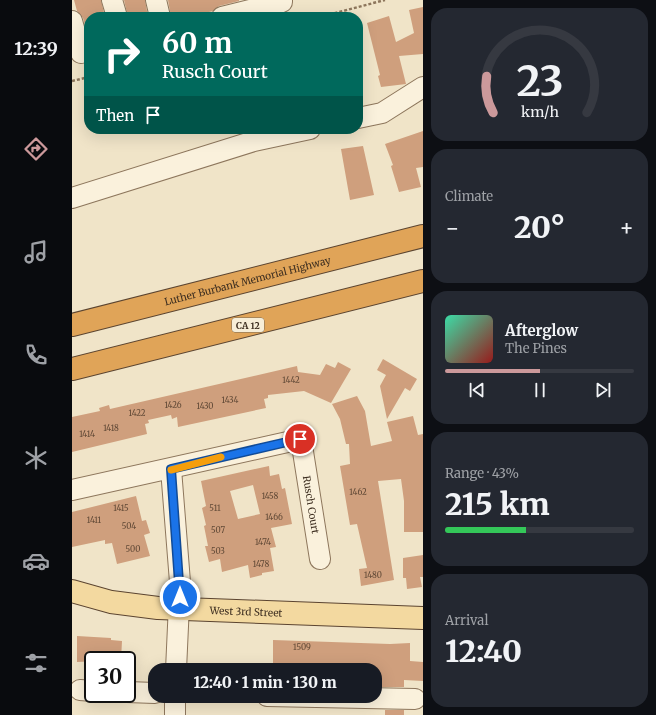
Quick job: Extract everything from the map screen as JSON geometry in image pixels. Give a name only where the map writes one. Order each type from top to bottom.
[{"type":"highway","name":"Luther Burbank Memorial Highway","points":[[72,325],[423,236]]},
{"type":"highway","name":"CA 12","points":[[72,369],[423,281]]},
{"type":"main road","name":"West 3rd Street","points":[[72,591],[111,602],[180,610],[265,611],[423,618]]},
{"type":"street","points":[[112,0],[116,12]]},
{"type":"street","points":[[156,0],[159,12]]},
{"type":"street","points":[[242,12],[282,2],[282,0]]},
{"type":"street","points":[[72,21],[81,54]]},
{"type":"street","points":[[363,117],[382,113],[423,87]]},
{"type":"street","points":[[72,198],[254,141],[287,134]]},
{"type":"street","name":"Rusch Court","points":[[72,490],[300,439],[320,559]]},
{"type":"street","points":[[171,469],[180,582],[180,610],[176,663]]},
{"type":"street","points":[[136,692],[148,693]]},
{"type":"street","points":[[331,703],[368,707],[415,699]]},
{"type":"street","points":[[175,703],[175,715]]},
{"type":"path","points":[[339,12],[385,0]]},
{"type":"path","points":[[72,81],[84,78]]},
{"type":"building","points":[[74,0],[101,0],[104,12],[84,12],[84,22],[77,11]]},
{"type":"building","points":[[124,0],[145,0],[147,12],[127,12]]},
{"type":"building","points":[[168,0],[239,0],[219,6],[213,11],[209,12],[170,12]]},
{"type":"building","points":[[423,7],[423,54],[399,56],[406,84],[381,87],[378,76],[380,75],[367,23],[389,16],[396,42],[414,33],[409,10]]},
{"type":"building","points":[[423,131],[423,167],[416,168],[421,187],[399,192],[391,166],[393,165],[385,144]]},
{"type":"building","points":[[363,146],[374,195],[350,200],[341,149]]},
{"type":"building","points":[[383,359],[417,379],[410,391],[405,388],[387,419],[380,386],[386,375],[377,370]]},
{"type":"building","points":[[338,362],[351,369],[331,403],[304,391],[268,395],[268,398],[264,399],[266,408],[178,427],[177,417],[172,419],[171,415],[148,420],[149,423],[145,424],[147,434],[72,452],[72,417],[100,411],[99,408],[109,405],[110,409],[297,366],[298,372],[320,375],[326,364],[335,368]]},
{"type":"building","points":[[357,396],[365,411],[371,446],[392,441],[387,422],[413,416],[418,435],[423,434],[423,532],[404,532],[404,501],[401,479],[378,481],[394,580],[361,586],[359,569],[367,568],[357,524],[350,525],[340,466],[350,464],[349,444],[346,444],[340,419],[332,404]]},
{"type":"building","points":[[269,466],[270,476],[279,474],[282,489],[285,488],[292,524],[271,528],[276,547],[270,548],[274,571],[262,573],[262,575],[250,578],[248,565],[222,572],[220,559],[209,562],[205,546],[208,546],[204,526],[206,525],[202,508],[206,506],[201,481]],"holes":[[[253,485],[260,514],[238,519],[230,491]]]},
{"type":"building","points":[[136,496],[142,521],[146,520],[150,533],[144,535],[150,556],[117,564],[112,543],[105,544],[105,540],[72,547],[72,512]]},
{"type":"building","points":[[423,555],[423,577],[420,577],[422,587],[407,589],[406,578],[403,578],[403,558]]},
{"type":"building","points":[[77,636],[111,638],[111,640],[122,641],[121,651],[84,651],[84,662],[77,662]]},
{"type":"building","points":[[273,640],[390,644],[410,643],[410,661],[423,662],[423,681],[404,680],[404,687],[382,687],[382,663],[273,663]]},
{"type":"building","points":[[385,710],[404,710],[404,715],[385,715]]},
{"type":"slow traffic","points":[[171,470],[221,457]]},
{"type":"route","points":[[180,597],[171,469],[300,439]]}]
